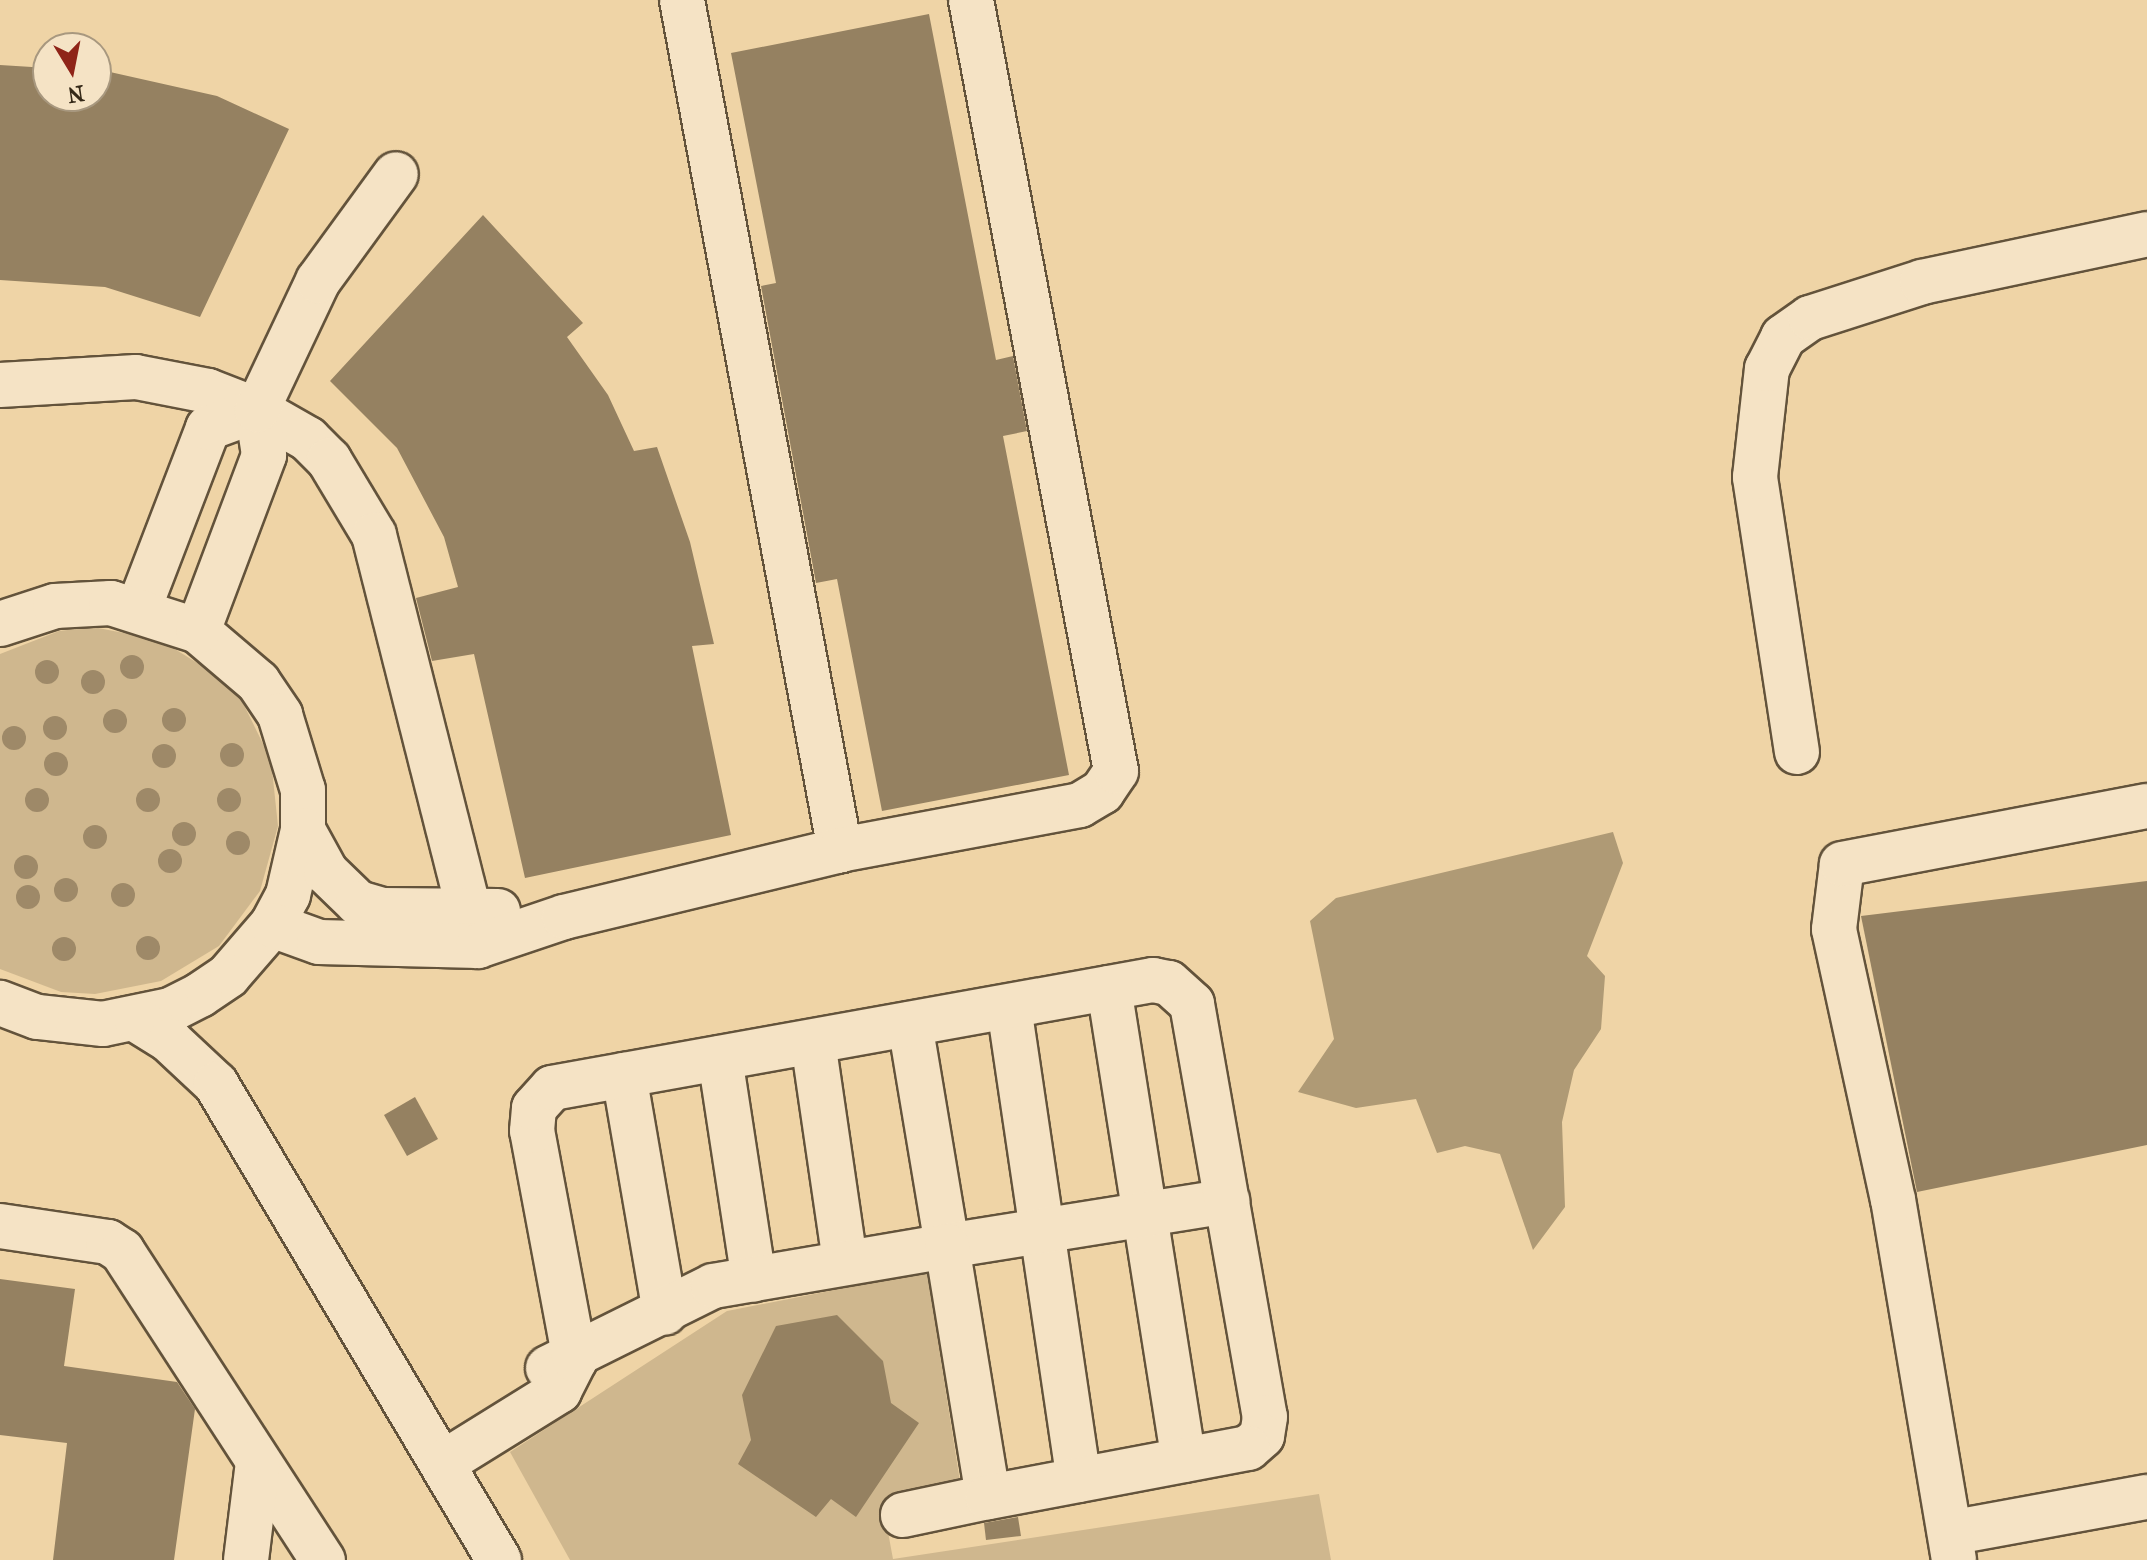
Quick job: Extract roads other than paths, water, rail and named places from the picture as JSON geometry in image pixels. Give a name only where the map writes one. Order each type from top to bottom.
[{"type":"street","points":[[682,0],[840,850]]},
{"type":"street","points":[[272,925],[319,942],[564,917],[840,850],[1080,805],[1102,792],[1116,771],[971,0]]},
{"type":"street","points":[[198,631],[264,455],[257,410],[318,281],[396,174]]},
{"type":"street","points":[[1797,752],[1755,477],[1767,369],[1783,337],[1810,318],[1877,295],[2147,234]]},
{"type":"street","points":[[0,385],[136,377],[208,391],[257,410],[308,439],[329,460],[374,535],[474,927]]},
{"type":"street","points":[[139,608],[208,428],[257,410]]},
{"type":"street","points":[[0,624],[55,606],[139,608],[198,631],[258,682],[280,715],[301,777],[303,830],[299,863],[272,925],[228,976],[200,995],[137,1020],[70,1024],[0,1003]]},
{"type":"street","points":[[2147,806],[1842,864],[1834,929],[1893,1200],[1952,1546],[2147,1497]]},
{"type":"street","points":[[303,830],[326,872],[358,903],[474,927]]},
{"type":"street","points":[[575,1360],[532,1131],[534,1108],[552,1088],[1109,988],[1169,983],[1192,1004],[1265,1417],[1262,1436],[1248,1448],[903,1515]]},
{"type":"street","points":[[1109,988],[1184,1460]]},
{"type":"street","points":[[200,995],[216,1084]]},
{"type":"street","points":[[1009,1007],[1079,1480]]},
{"type":"street","points":[[137,1020],[170,1041],[216,1084],[499,1560]]},
{"type":"street","points":[[910,1024],[988,1497]]},
{"type":"street","points":[[813,1042],[845,1262]]},
{"type":"street","points":[[720,1058],[754,1279]]},
{"type":"street","points":[[624,1075],[665,1312]]},
{"type":"street","points":[[436,1450],[543,1370],[575,1360],[713,1286],[1227,1201]]},
{"type":"street","points":[[0,1226],[108,1242],[122,1251],[323,1560]]},
{"type":"street","points":[[246,1560],[258,1462]]}]
